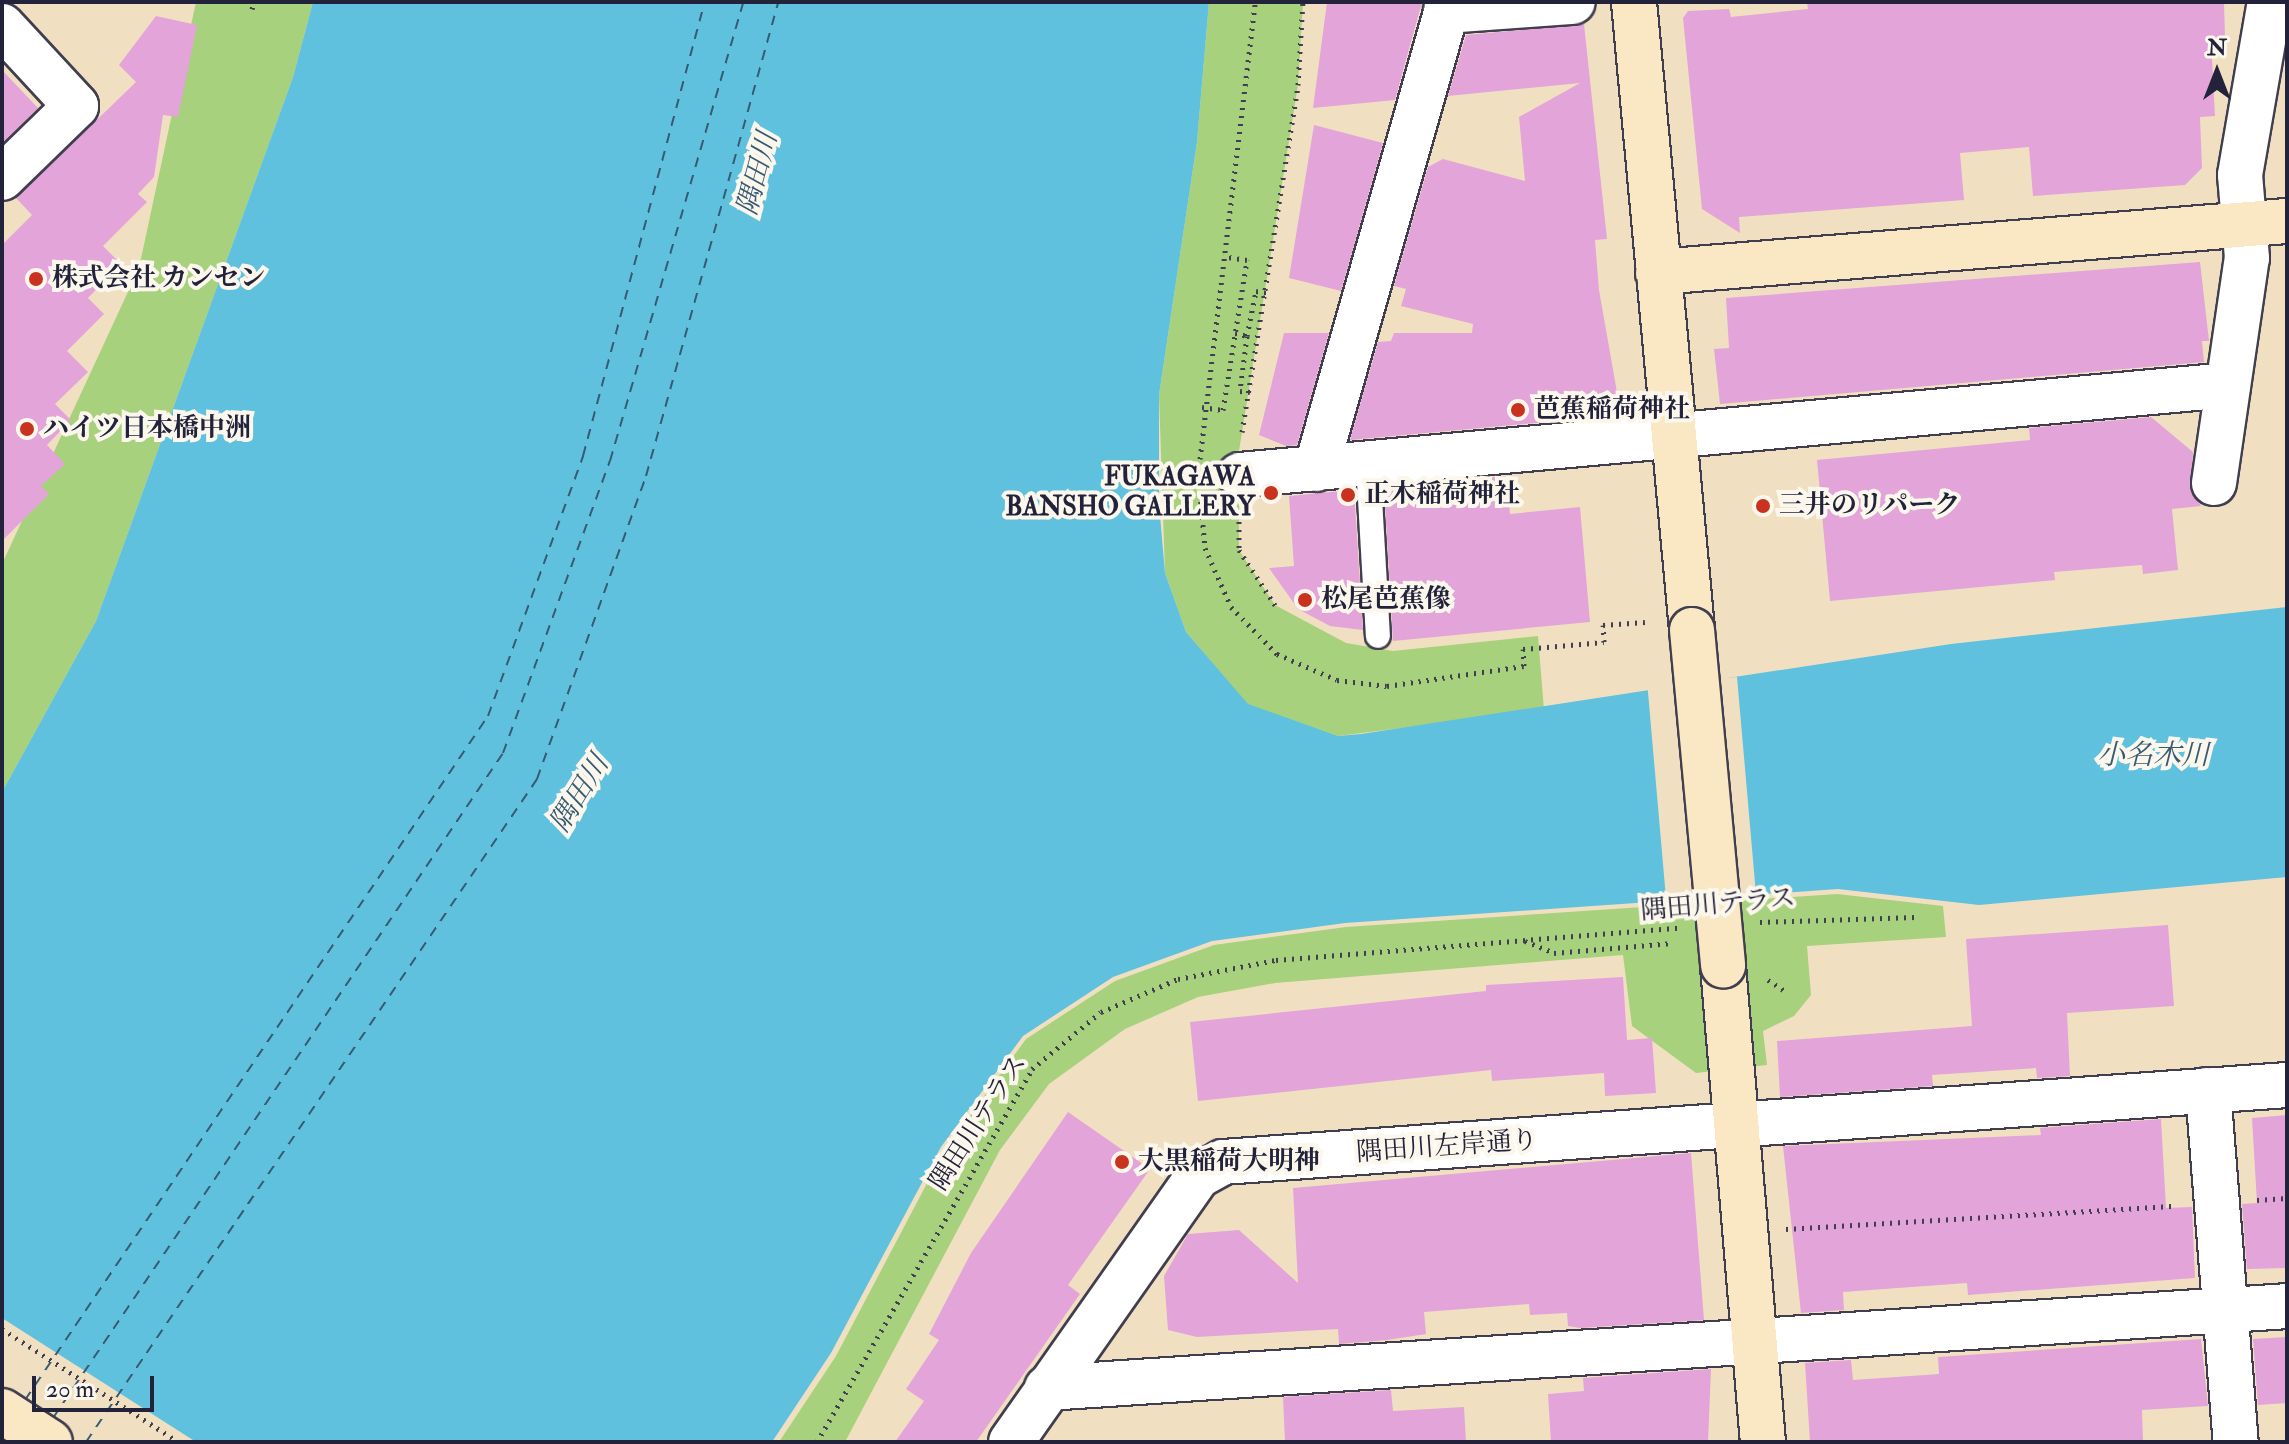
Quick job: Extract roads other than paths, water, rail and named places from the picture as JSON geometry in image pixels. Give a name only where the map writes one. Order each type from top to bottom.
[{"type":"street","points":[[1316,469],[1448,7],[1573,2]]},
{"type":"street","points":[[1634,2],[1692,630],[1741,974],[1736,1126],[1763,1442]]},
{"type":"street","points":[[2214,483],[2247,258],[2240,175],[2270,2]]},
{"type":"street","points":[[2,26],[76,106],[2,178]]},
{"type":"street","points":[[1658,272],[2287,221]]},
{"type":"street","points":[[1240,475],[2228,385]]},
{"type":"street","name":"隅田川左岸通り","points":[[1011,1442],[1198,1176],[1223,1162],[2287,1085]]},
{"type":"street","points":[[2208,1090],[2236,1442]]},
{"type":"street","points":[[1047,1388],[2287,1306]]},
{"type":"street","points":[[2,1411],[50,1442]]},
{"type":"lane","points":[[1368,464],[1378,636]]},
{"type":"water","points":[[313,2],[1209,2],[1197,142],[1159,395],[1159,504],[1165,573],[1186,632],[1248,704],[1338,736],[1361,734],[1951,644],[2287,607],[2287,877],[1979,905],[1838,889],[1345,923],[1212,941],[1113,977],[1023,1036],[941,1147],[831,1353],[772,1442],[2,1442],[2,792],[96,621],[293,77]]},
{"type":"place","name":"株式会社 カンセン","points":[[36,279]]},
{"type":"place","name":"芭蕉稲荷神社","points":[[1518,410]]},
{"type":"place","name":"ハイツ日本橋中洲","points":[[27,429]]},
{"type":"place","name":"FUKAGAWA BANSHO GALLERY","points":[[1271,493]]},
{"type":"place","name":"正木稲荷神社","points":[[1348,495]]},
{"type":"place","name":"三井のリパーク","points":[[1763,506]]},
{"type":"place","name":"松尾芭蕉像","points":[[1305,600]]},
{"type":"place","name":"大黒稲荷大明神","points":[[1122,1162]]},
{"type":"water label","name":"隅田川","points":[[758,174]]},
{"type":"water label","name":"小名木川","points":[[2153,756]]},
{"type":"water label","name":"隅田川","points":[[580,794]]}]
